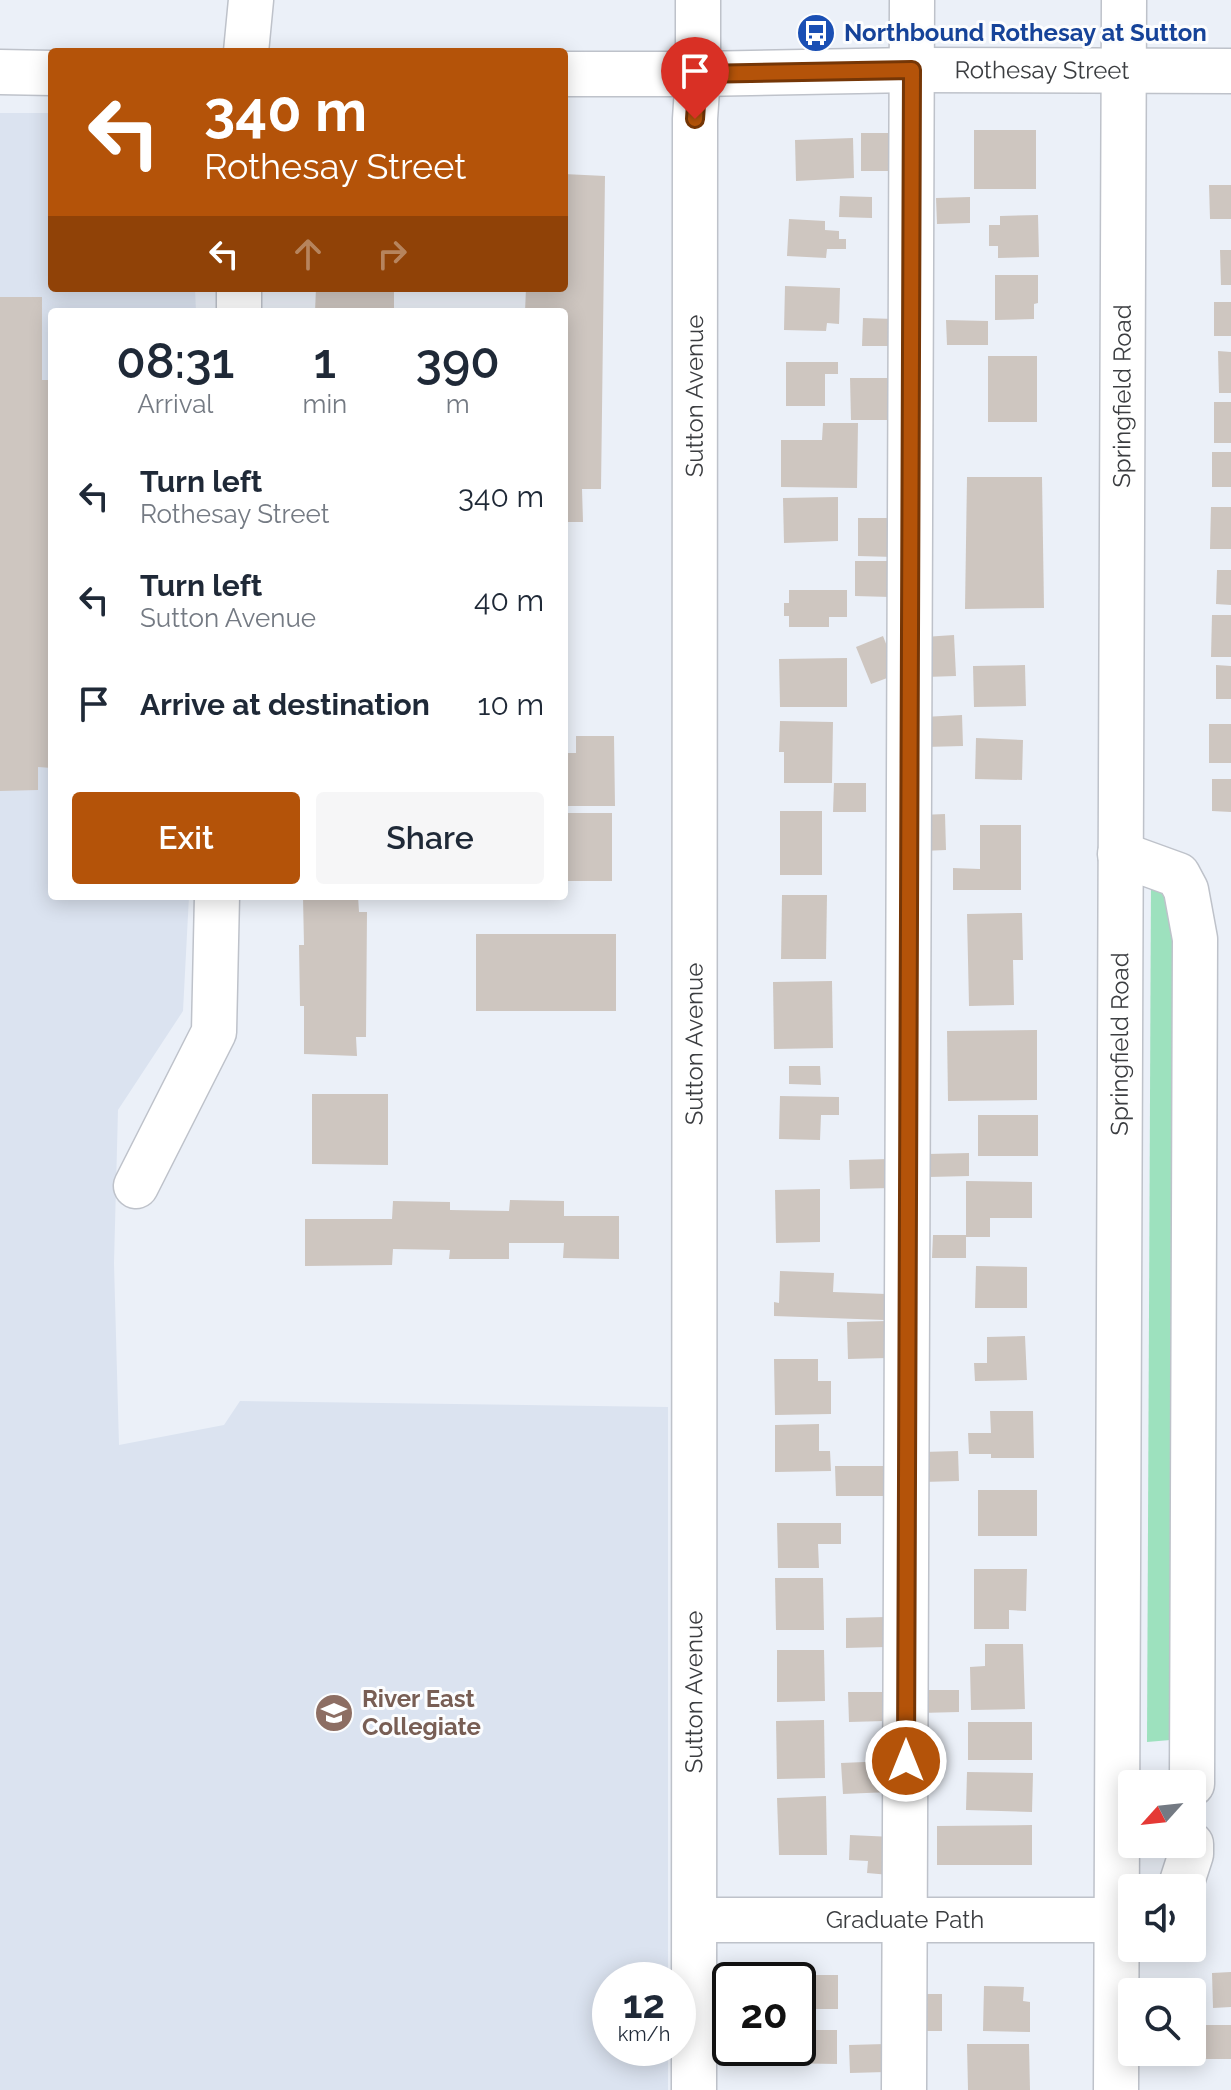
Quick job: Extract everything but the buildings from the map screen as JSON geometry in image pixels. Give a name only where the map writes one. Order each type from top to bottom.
[{"type":"street","points":[[246,48],[251,0]]},
{"type":"street","name":"Sutton Avenue","points":[[694,2090],[695,119],[698,0]]},
{"type":"street","points":[[904,2090],[912,0]]},
{"type":"street","name":"Springfield Road","points":[[1124,0],[1120,854],[1124,1874]]},
{"type":"street","name":"Rothesay Street","points":[[568,74],[912,70],[1231,71]]},
{"type":"street","points":[[0,72],[48,73]]},
{"type":"street","points":[[1120,854],[1178,875],[1186,890],[1195,939],[1192,1770]]},
{"type":"street","points":[[136,1186],[214,1032],[217,900]]},
{"type":"street","name":"Graduate Path","points":[[695,1920],[1118,1918]]},
{"type":"street","name":"Springfield Road","points":[[1116,2090],[1122,1962]]},
{"type":"shaded area","name":"River East Collegiate","points":[[0,113],[48,113],[48,292],[195,292],[196,308],[48,308],[48,900],[189,900],[183,1011],[118,1110],[114,1263],[119,1445],[224,1425],[240,1401],[668,1407],[668,1962],[592,1962],[592,2066],[668,2066],[668,2090],[0,2090]]},
{"type":"green space","points":[[1151,883],[1165,883],[1177,916],[1182,1739],[1147,1742]]},
{"type":"place","name":"Northbound Rothesay at Sutton","points":[[816,33]]},
{"type":"place","name":"River East Collegiate","points":[[334,1713]]},
{"type":"route","points":[[695,119],[698,74],[912,70],[906,1761]]}]
